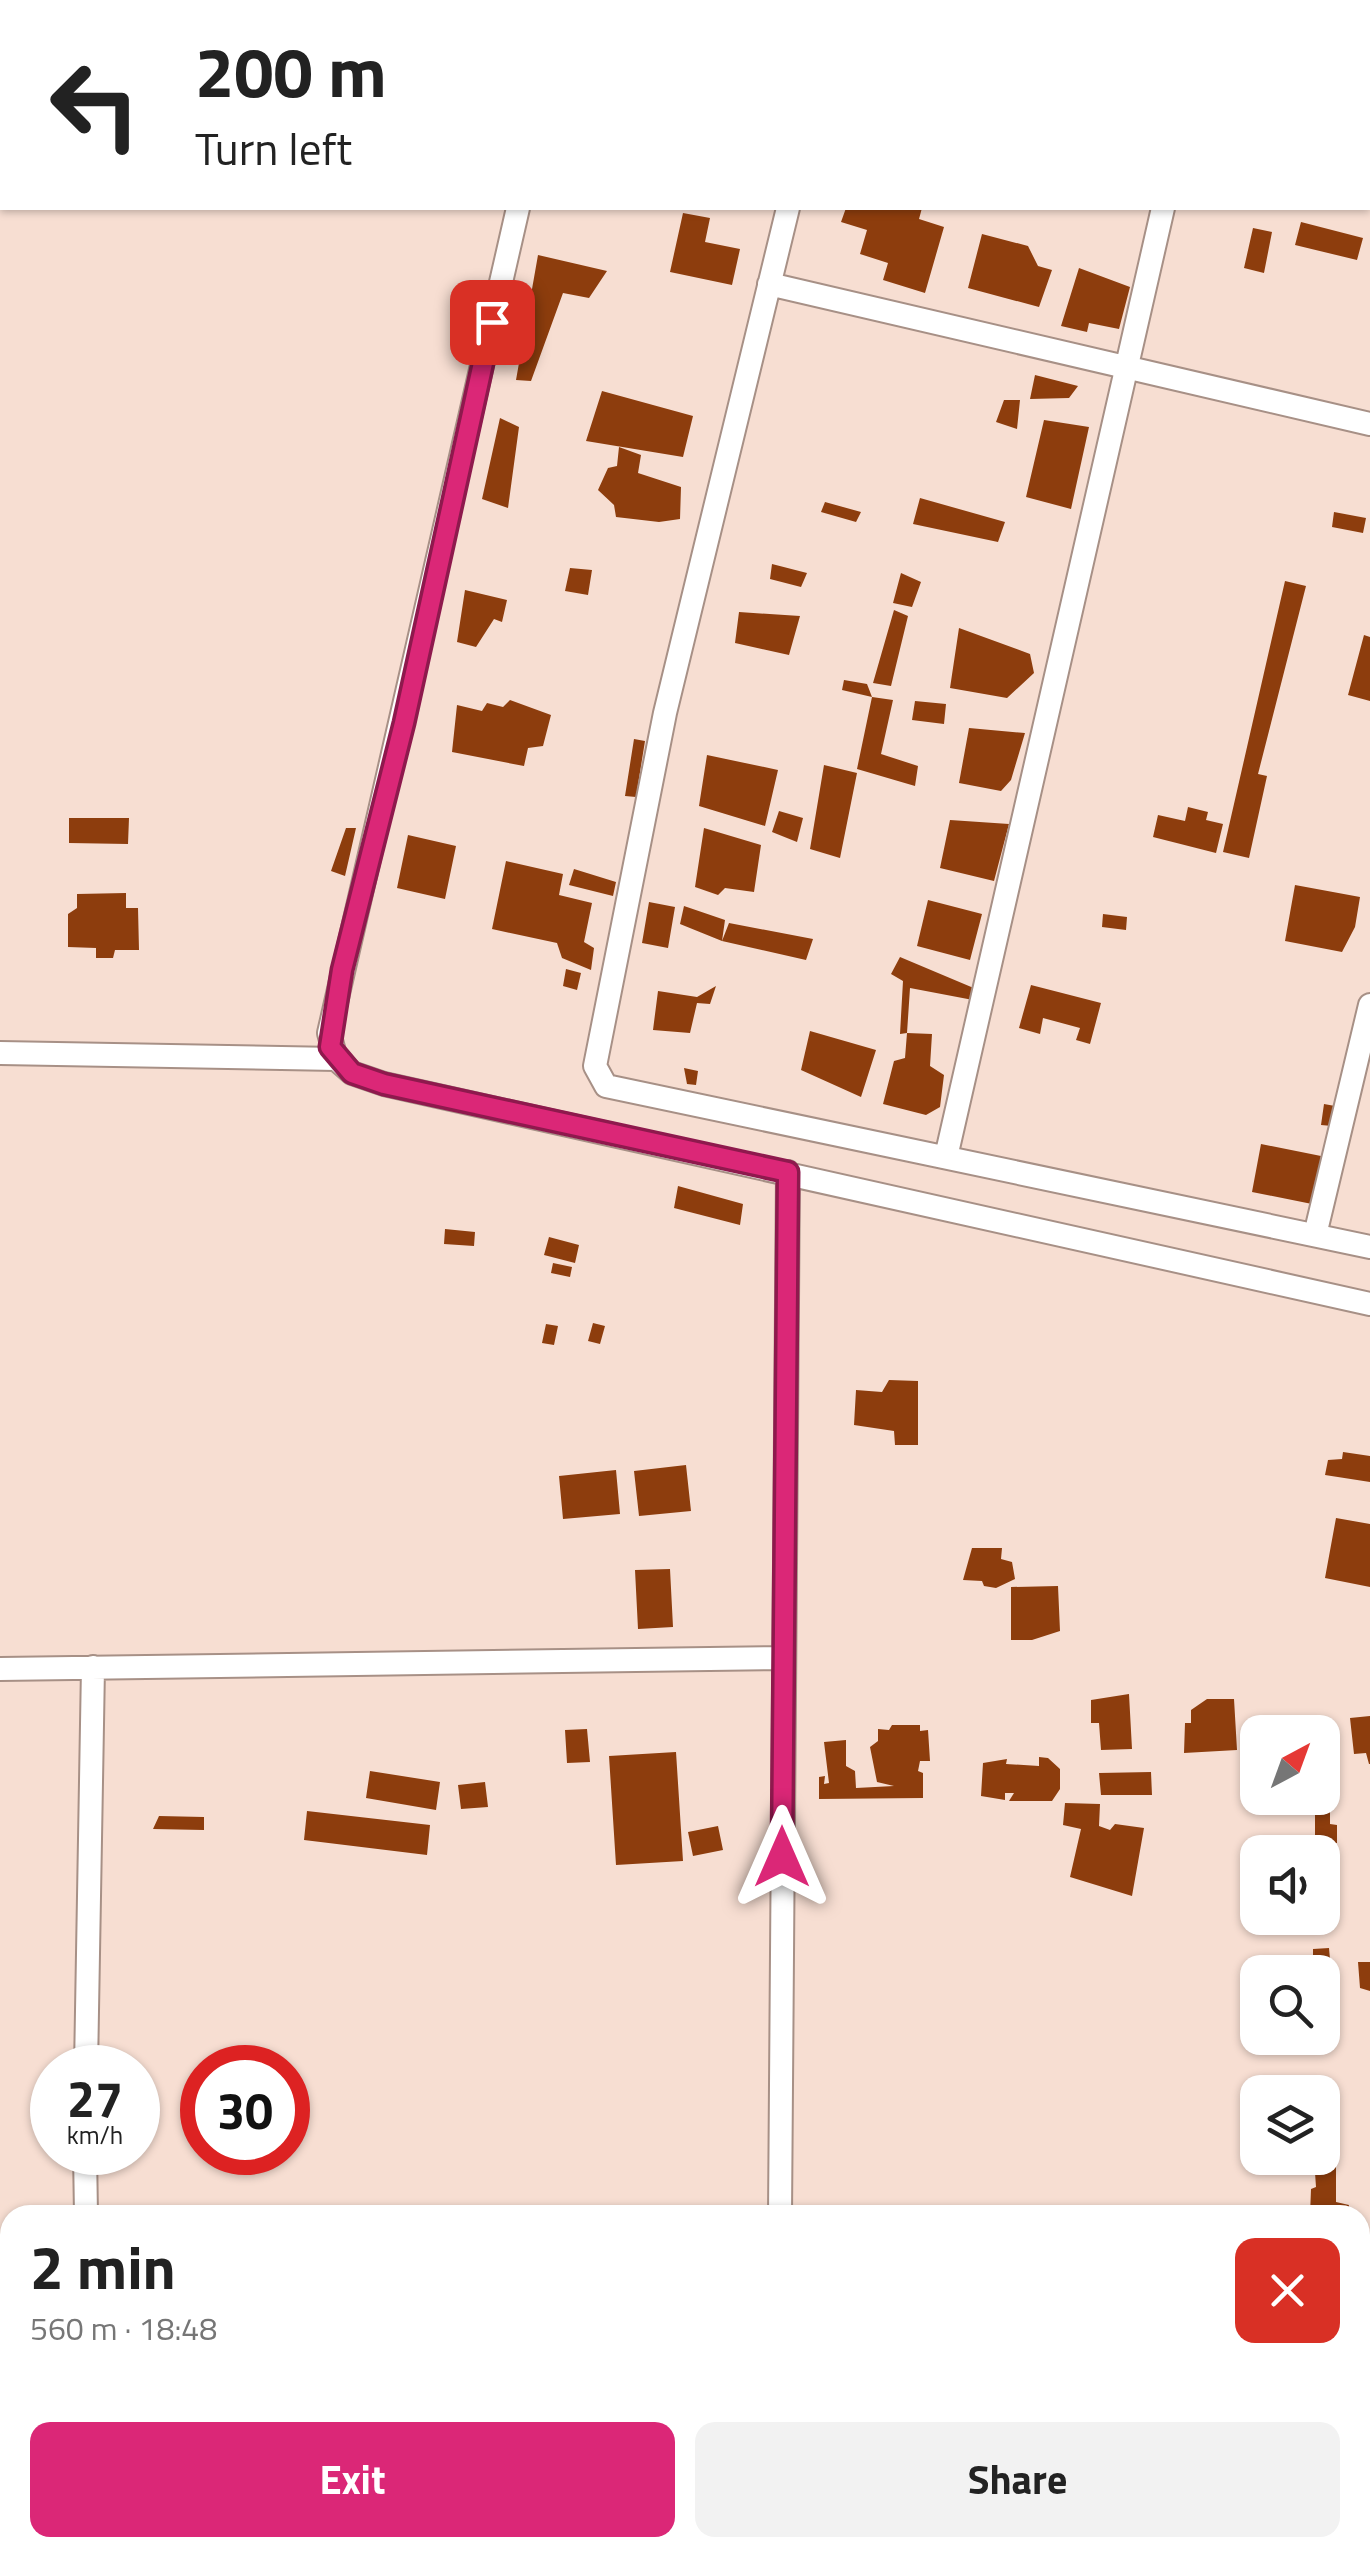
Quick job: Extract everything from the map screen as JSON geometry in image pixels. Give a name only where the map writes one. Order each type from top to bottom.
[{"type":"street","points":[[518,210],[404,723],[342,970],[329,1032],[336,1059],[352,1073],[384,1084],[1370,1304]]},
{"type":"street","points":[[788,210],[665,713],[595,1066],[606,1086],[1370,1246]]},
{"type":"street","points":[[946,1157],[1163,210]]},
{"type":"street","points":[[769,284],[1370,424]]},
{"type":"street","points":[[1315,1235],[1370,1005]]},
{"type":"street","points":[[0,1053],[336,1059]]},
{"type":"street","points":[[780,2205],[788,1172]]},
{"type":"street","points":[[0,1669],[784,1658]]},
{"type":"street","points":[[86,2045],[93,1667]]},
{"type":"street","points":[[85,2175],[86,2205]]},
{"type":"building","points":[[845,210],[921,210],[919,219],[944,227],[925,293],[883,280],[888,263],[860,254],[867,230],[841,222]]},
{"type":"building","points":[[683,213],[710,218],[705,242],[740,249],[732,285],[670,272]]},
{"type":"building","points":[[1301,222],[1363,238],[1357,260],[1295,245]]},
{"type":"building","points":[[1253,228],[1272,232],[1264,273],[1244,268]]},
{"type":"building","points":[[982,234],[1028,246],[1038,266],[1052,270],[1039,307],[968,288]]},
{"type":"building","points":[[538,255],[607,271],[589,298],[563,293],[531,381],[516,380]]},
{"type":"building","points":[[1079,268],[1130,287],[1119,329],[1089,323],[1087,332],[1061,326]]},
{"type":"building","points":[[1035,375],[1078,386],[1069,398],[1030,399]]},
{"type":"building","points":[[602,391],[693,416],[683,457],[586,441]]},
{"type":"building","points":[[1004,400],[1020,400],[1017,429],[996,422]]},
{"type":"building","points":[[500,418],[519,427],[508,508],[482,499]]},
{"type":"building","points":[[1044,420],[1089,427],[1071,509],[1026,497]]},
{"type":"building","points":[[619,447],[641,455],[638,473],[681,487],[680,519],[659,522],[616,517],[614,505],[598,490],[608,468],[617,466]]},
{"type":"building","points":[[920,498],[1005,522],[998,542],[913,524]]},
{"type":"building","points":[[825,502],[861,512],[856,522],[821,512]]},
{"type":"building","points":[[1334,512],[1366,518],[1363,533],[1332,527]]},
{"type":"building","points":[[772,564],[807,573],[801,587],[770,579]]},
{"type":"building","points":[[570,568],[592,570],[588,595],[565,591]]},
{"type":"building","points":[[901,573],[921,582],[912,607],[893,603]]},
{"type":"building","points":[[1285,581],[1306,586],[1258,774],[1267,776],[1249,858],[1223,852]]},
{"type":"building","points":[[465,590],[507,600],[502,622],[494,619],[476,647],[457,642]]},
{"type":"building","points":[[894,610],[908,616],[891,686],[873,683]]},
{"type":"building","points":[[739,612],[800,616],[789,655],[735,643]]},
{"type":"building","points":[[959,628],[1030,654],[1034,673],[1007,698],[950,688]]},
{"type":"building","points":[[1364,635],[1370,637],[1370,701],[1348,695]]},
{"type":"building","points":[[844,680],[867,684],[872,697],[842,690]]},
{"type":"building","points":[[872,697],[893,700],[881,754],[918,766],[915,786],[857,769]]},
{"type":"building","points":[[510,700],[551,715],[543,746],[528,748],[524,766],[452,752],[457,705],[482,711],[487,703],[503,707]]},
{"type":"building","points":[[915,701],[946,704],[944,724],[912,720]]},
{"type":"building","points":[[969,728],[1025,733],[1011,780],[1001,791],[959,783]]},
{"type":"building","points":[[634,739],[645,741],[636,797],[625,796]]},
{"type":"building","points":[[707,755],[778,770],[765,826],[699,806]]},
{"type":"building","points":[[824,765],[857,773],[840,858],[810,849]]},
{"type":"building","points":[[1188,807],[1208,812],[1206,820],[1223,824],[1216,853],[1153,837],[1158,815],[1185,821]]},
{"type":"building","points":[[779,811],[803,818],[797,842],[772,832]]},
{"type":"building","points":[[69,818],[129,818],[128,844],[69,843]]},
{"type":"building","points":[[950,820],[1009,824],[994,881],[940,868]]},
{"type":"building","points":[[346,828],[356,828],[345,876],[331,871]]},
{"type":"building","points":[[704,828],[761,845],[754,892],[725,888],[718,895],[695,887]]},
{"type":"building","points":[[408,835],[456,846],[445,899],[397,888]]},
{"type":"building","points":[[506,861],[563,874],[559,895],[592,903],[584,942],[594,948],[591,970],[562,958],[557,943],[492,929]]},
{"type":"building","points":[[574,869],[616,882],[613,896],[569,885]]},
{"type":"building","points":[[1295,885],[1360,897],[1355,927],[1342,952],[1285,941]]},
{"type":"building","points":[[126,893],[126,908],[138,908],[139,950],[115,950],[113,958],[96,958],[96,948],[68,947],[68,914],[77,908],[77,894]]},
{"type":"building","points":[[928,900],[982,914],[970,960],[917,946]]},
{"type":"building","points":[[649,902],[675,907],[668,948],[642,943]]},
{"type":"building","points":[[684,906],[725,920],[722,941],[680,924]]},
{"type":"building","points":[[1103,914],[1127,917],[1126,930],[1102,927]]},
{"type":"building","points":[[729,923],[813,939],[806,960],[722,941]]},
{"type":"building","points":[[900,957],[976,989],[973,1000],[910,988],[907,1033],[900,1034],[903,981],[891,974]]},
{"type":"building","points":[[566,969],[581,973],[577,990],[563,986]]},
{"type":"building","points":[[1031,985],[1101,1003],[1090,1044],[1076,1040],[1080,1028],[1043,1018],[1040,1034],[1019,1028]]},
{"type":"building","points":[[716,986],[710,1004],[697,1003],[690,1033],[653,1030],[658,991],[697,997]]},
{"type":"building","points":[[810,1031],[876,1050],[861,1097],[801,1070]]},
{"type":"building","points":[[907,1033],[932,1034],[930,1066],[944,1075],[940,1107],[926,1115],[883,1104],[894,1061],[905,1058]]},
{"type":"building","points":[[684,1068],[698,1071],[696,1085],[687,1084]]},
{"type":"building","points":[[1324,1104],[1335,1106],[1332,1126],[1321,1125]]},
{"type":"building","points":[[1261,1144],[1321,1156],[1312,1204],[1252,1192]]},
{"type":"building","points":[[678,1186],[743,1204],[740,1225],[674,1208]]},
{"type":"building","points":[[445,1229],[475,1232],[474,1246],[444,1244]]},
{"type":"building","points":[[549,1237],[579,1245],[575,1263],[544,1255]]},
{"type":"building","points":[[553,1263],[572,1267],[570,1277],[551,1273]]},
{"type":"building","points":[[593,1323],[605,1326],[600,1344],[588,1341]]},
{"type":"building","points":[[546,1324],[558,1326],[554,1345],[542,1343]]},
{"type":"building","points":[[889,1380],[918,1381],[918,1445],[895,1445],[894,1431],[854,1425],[856,1390],[882,1392]]},
{"type":"building","points":[[1343,1452],[1370,1456],[1370,1482],[1325,1475],[1328,1460],[1342,1459]]},
{"type":"building","points":[[686,1465],[691,1511],[639,1516],[634,1471]]},
{"type":"building","points":[[616,1470],[620,1514],[563,1519],[559,1476]]},
{"type":"building","points":[[1336,1518],[1370,1524],[1370,1587],[1325,1578]]},
{"type":"building","points":[[972,1548],[1002,1548],[1001,1559],[1012,1562],[1015,1579],[996,1588],[984,1586],[982,1581],[963,1580]]},
{"type":"building","points":[[670,1569],[673,1627],[638,1629],[635,1570]]},
{"type":"building","points":[[1058,1586],[1060,1631],[1032,1640],[1011,1640],[1011,1587]]},
{"type":"building","points":[[1129,1694],[1132,1749],[1101,1750],[1099,1723],[1091,1723],[1091,1700]]},
{"type":"building","points":[[1207,1699],[1234,1699],[1237,1750],[1184,1753],[1185,1723],[1191,1723],[1191,1710]]},
{"type":"building","points":[[1370,1716],[1369,1764],[1366,1753],[1354,1754],[1350,1718]]},
{"type":"building","points":[[892,1725],[920,1725],[920,1731],[928,1730],[930,1761],[920,1761],[918,1771],[923,1773],[923,1798],[819,1799],[819,1777],[825,1776],[824,1784],[829,1783],[824,1742],[846,1740],[846,1766],[855,1771],[856,1788],[894,1786],[877,1782],[870,1747],[878,1741],[878,1729],[889,1730]]},
{"type":"building","points":[[587,1729],[590,1762],[567,1763],[565,1730]]},
{"type":"building","points":[[676,1752],[683,1861],[616,1865],[609,1756]]},
{"type":"building","points":[[1039,1757],[1048,1758],[1060,1769],[1060,1789],[1052,1801],[1009,1801],[1014,1793],[1005,1793],[1005,1800],[981,1796],[983,1763],[1007,1759],[1006,1764],[1039,1766]]},
{"type":"building","points":[[370,1771],[440,1782],[436,1810],[366,1798]]},
{"type":"building","points":[[1151,1772],[1152,1795],[1101,1795],[1099,1773]]},
{"type":"building","points":[[485,1782],[488,1807],[461,1809],[458,1785]]},
{"type":"building","points":[[1065,1803],[1100,1804],[1099,1826],[1110,1830],[1115,1824],[1144,1828],[1132,1896],[1070,1877],[1081,1829],[1063,1825]]},
{"type":"building","points":[[307,1811],[430,1825],[427,1855],[304,1840]]},
{"type":"building","points":[[1315,1815],[1330,1815],[1330,1824],[1337,1825],[1337,1835],[1315,1835]]},
{"type":"building","points":[[159,1816],[204,1817],[204,1830],[153,1829]]},
{"type":"building","points":[[718,1826],[723,1850],[693,1856],[688,1832]]},
{"type":"building","points":[[1329,1948],[1330,1955],[1313,1955],[1313,1949]]},
{"type":"building","points":[[1358,1962],[1370,1962],[1370,1991],[1360,1988]]},
{"type":"building","points":[[1315,2175],[1336,2175],[1336,2202],[1349,2205],[1310,2205],[1311,2189],[1316,2187]]},
{"type":"route","points":[[492,322],[404,723],[342,970],[329,1032],[330,1047],[336,1059],[352,1073],[384,1084],[788,1172],[782,1857]]}]
